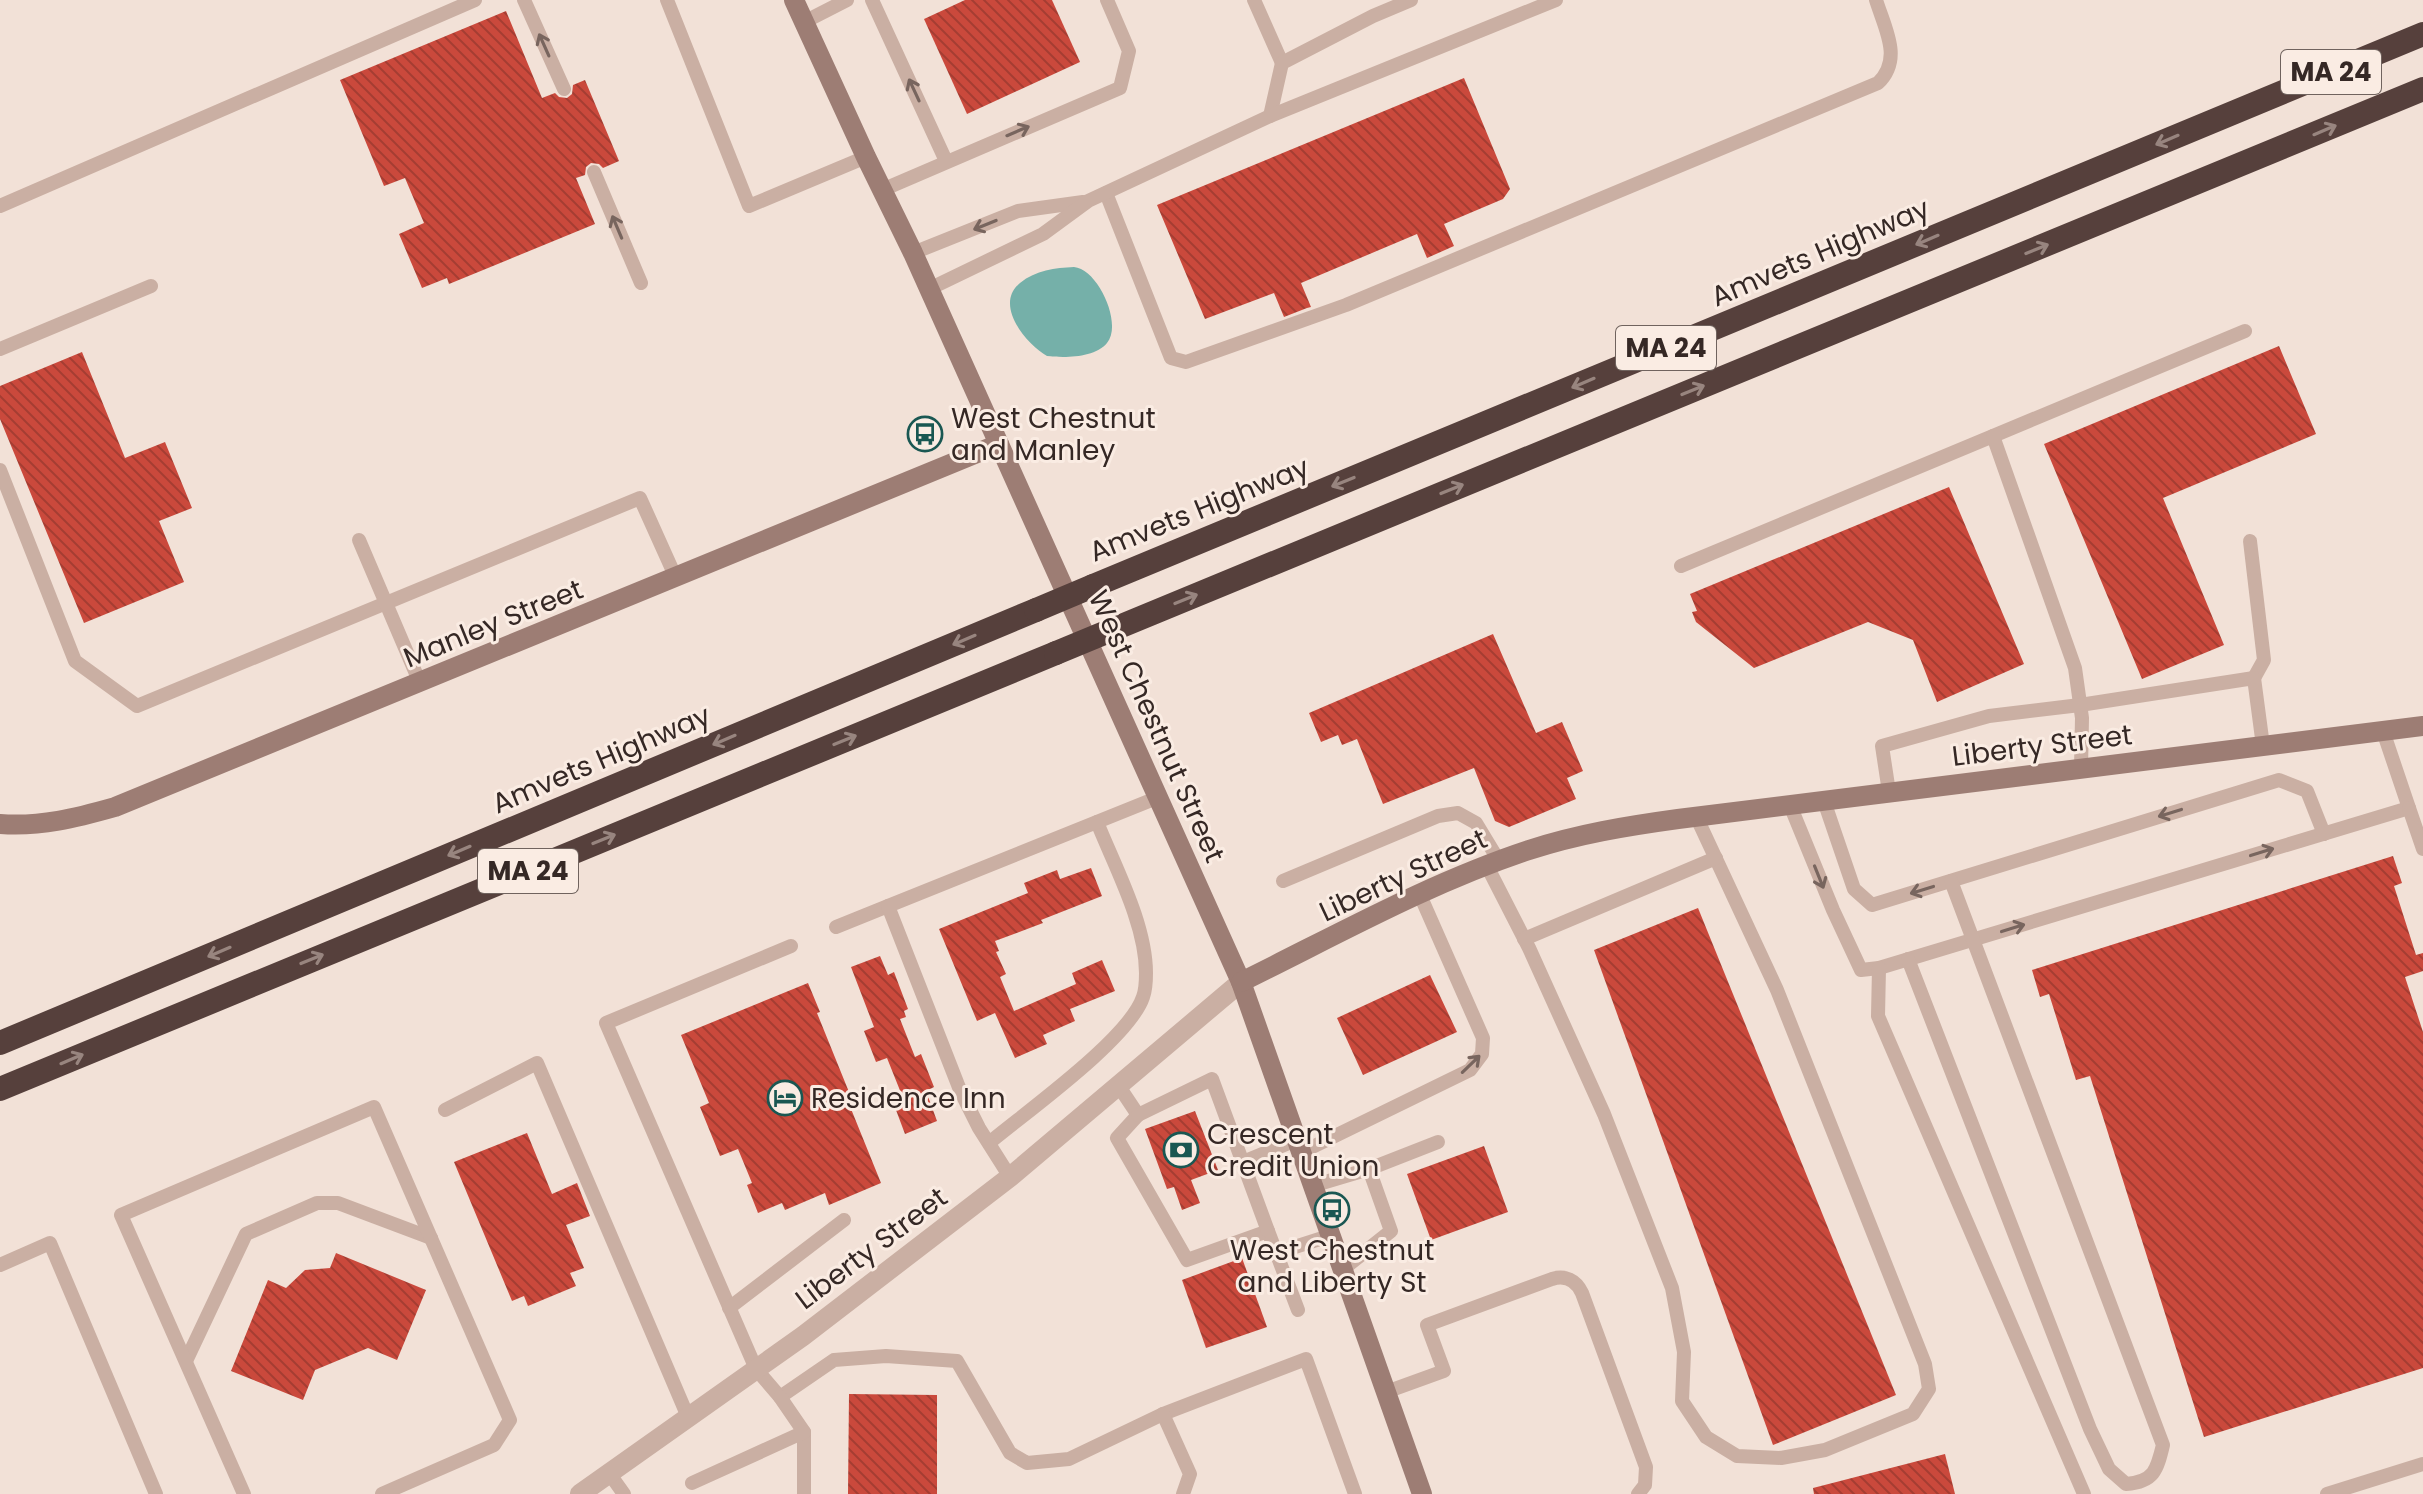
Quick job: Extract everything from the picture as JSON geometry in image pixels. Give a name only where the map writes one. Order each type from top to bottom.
[{"type":"highway","name":"Amvets Highway","points":[[0,1043],[2423,34]]},
{"type":"highway","name":"MA 24","points":[[0,1089],[2423,89]]},
{"type":"main road","name":"West Chestnut Street","points":[[794,0],[913,253],[1241,982],[1422,1494]]},
{"type":"main road","name":"Manley Street","points":[[0,824],[58,822],[115,807],[999,444]]},
{"type":"main road","name":"Liberty Street","points":[[1241,982],[1493,863],[1599,831],[1696,816],[2423,726]]},
{"type":"street","name":"Liberty Street","points":[[580,1494],[756,1369],[1010,1177],[1241,982]]},
{"type":"lane","points":[[0,206],[475,0]]},
{"type":"lane","points":[[524,0],[564,89]]},
{"type":"lane","points":[[667,0],[749,206],[866,157]]},
{"type":"lane","points":[[804,22],[847,0]]},
{"type":"lane","points":[[872,0],[946,161]]},
{"type":"lane","points":[[882,190],[1120,88],[1129,51],[1107,0]]},
{"type":"lane","points":[[1254,0],[1282,63],[1270,116]]},
{"type":"lane","points":[[1282,63],[1411,0]]},
{"type":"lane","points":[[929,289],[1043,234],[1088,201],[1270,116],[1556,0]]},
{"type":"lane","points":[[1106,193],[1171,358],[1186,362],[1346,305],[1878,83],[1887,75],[1893,58],[1876,0]]},
{"type":"lane","points":[[594,172],[641,283]]},
{"type":"lane","points":[[913,253],[1018,211],[1088,201]]},
{"type":"lane","points":[[0,349],[151,286]]},
{"type":"lane","points":[[1681,566],[2245,331]]},
{"type":"lane","points":[[1993,436],[2075,668],[2080,705],[2081,769]]},
{"type":"lane","points":[[0,470],[75,661],[137,706],[640,498],[676,578]]},
{"type":"lane","points":[[359,540],[420,683]]},
{"type":"lane","points":[[2250,541],[2264,660],[2254,678],[2263,746]]},
{"type":"lane","points":[[1889,792],[1882,746],[1989,716],[2254,678]]},
{"type":"lane","points":[[2383,731],[2423,849]]},
{"type":"lane","points":[[1824,801],[1854,889],[1872,905],[2279,780],[2307,791],[2324,834]]},
{"type":"lane","points":[[836,927],[1159,797]]},
{"type":"lane","points":[[1790,805],[1861,970],[1879,968],[2409,808]]},
{"type":"lane","points":[[1283,881],[1438,816],[1458,813],[1476,823],[1524,939],[1604,1114],[1672,1288],[1684,1352],[1682,1401],[1706,1437],[1737,1456],[1781,1458],[1825,1450],[1913,1414],[1929,1389],[1925,1364],[1777,990],[1696,816]]},
{"type":"lane","points":[[989,1143],[1103,1049],[1130,1019],[1143,997],[1146,972],[1141,938],[1097,822]]},
{"type":"lane","points":[[1524,939],[1716,858]]},
{"type":"lane","points":[[1908,959],[2090,1429],[2109,1469],[2126,1484],[2141,1483],[2157,1470],[2163,1445],[1951,881]]},
{"type":"lane","points":[[1243,1162],[1298,1146],[1470,1070],[1482,1054],[1483,1038],[1420,895]]},
{"type":"lane","points":[[888,906],[960,1090],[1010,1177]]},
{"type":"lane","points":[[791,946],[606,1023],[756,1369],[804,1432],[804,1494]]},
{"type":"lane","points":[[1879,968],[1878,1016],[2084,1494]]},
{"type":"lane","points":[[445,1110],[537,1063],[688,1417]]},
{"type":"lane","points":[[1268,1231],[1187,1260],[1117,1138],[1138,1115],[1212,1079],[1298,1310]]},
{"type":"lane","points":[[1118,1085],[1138,1115]]},
{"type":"lane","points":[[244,1494],[121,1215],[374,1107],[510,1420],[494,1445],[382,1494]]},
{"type":"lane","points":[[1312,1186],[1369,1169],[1438,1142]]},
{"type":"lane","points":[[1342,1270],[1391,1231],[1369,1169]]},
{"type":"lane","points":[[186,1361],[246,1234],[317,1203],[338,1203],[431,1238]]},
{"type":"lane","points":[[729,1308],[844,1220]]},
{"type":"lane","points":[[1276,1253],[1329,1236]]},
{"type":"lane","points":[[0,1265],[50,1243],[156,1494]]},
{"type":"lane","points":[[1386,1392],[1444,1371],[1427,1325],[1552,1279],[1570,1279],[1582,1293],[1646,1467],[1645,1485],[1638,1494]]},
{"type":"lane","points":[[780,1397],[834,1360],[886,1356],[957,1361],[1010,1453],[1027,1463],[1069,1459],[1163,1414],[1306,1359],[1355,1494]]},
{"type":"lane","points":[[1163,1414],[1190,1474],[1183,1494]]},
{"type":"lane","points":[[692,1483],[804,1432]]},
{"type":"lane","points":[[2327,1494],[2423,1464]]},
{"type":"lane","points":[[609,1473],[624,1494]]},
{"type":"water","points":[[1074,267],[1092,277],[1106,299],[1112,323],[1111,334],[1107,343],[1095,352],[1070,357],[1047,356],[1031,343],[1016,324],[1011,313],[1013,292],[1020,283],[1039,272]]},
{"type":"building","points":[[965,0],[1052,0],[1080,62],[967,114],[924,19]]},
{"type":"building","points":[[506,11],[542,98],[555,93],[567,98],[572,94],[573,85],[585,80],[619,161],[603,168],[591,163],[586,167],[585,175],[576,178],[595,224],[449,284],[447,278],[422,288],[399,234],[424,223],[405,178],[384,186],[340,80]]},
{"type":"building","points":[[1464,78],[1510,189],[1503,199],[1444,224],[1454,246],[1427,258],[1417,234],[1301,283],[1311,307],[1284,317],[1274,293],[1205,319],[1157,205]]},
{"type":"building","points":[[2279,346],[2316,434],[2163,498],[2224,645],[2142,679],[2044,444]]},
{"type":"building","points":[[82,352],[125,458],[165,442],[192,508],[159,521],[184,582],[84,623],[0,419],[0,386]]},
{"type":"building","points":[[1949,487],[2024,664],[1937,702],[1913,640],[1868,622],[1754,668],[1696,622],[1692,612],[1697,611],[1690,594]]},
{"type":"building","points":[[1493,634],[1536,733],[1562,722],[1583,771],[1567,778],[1576,799],[1509,827],[1495,821],[1474,768],[1383,804],[1357,739],[1342,745],[1338,735],[1321,742],[1309,713]]},
{"type":"building","points":[[2393,856],[2402,883],[2394,886],[2416,955],[2423,953],[2423,971],[2405,977],[2423,1032],[2423,1368],[2204,1437],[2090,1076],[2076,1080],[2049,994],[2040,997],[2032,970]]},
{"type":"building","points":[[1091,868],[1102,896],[995,941],[999,951],[996,952],[1006,974],[1000,977],[1014,1011],[1076,984],[1072,973],[1102,960],[1115,991],[1070,1009],[1075,1021],[1043,1035],[1047,1044],[1015,1058],[995,1013],[977,1021],[939,929],[1028,893],[1024,883],[1057,870],[1060,879]]},
{"type":"building","points":[[1698,908],[1896,1395],[1773,1445],[1594,950]]},
{"type":"building","points":[[880,956],[888,975],[894,972],[908,1009],[904,1011],[906,1017],[900,1019],[915,1057],[921,1054],[934,1087],[926,1091],[937,1121],[905,1134],[893,1102],[903,1098],[887,1058],[876,1062],[864,1031],[874,1027],[851,967]]},
{"type":"building","points":[[1430,975],[1457,1032],[1363,1075],[1337,1018]]},
{"type":"building","name":"Residence Inn","points":[[808,983],[851,1097],[847,1099],[881,1183],[829,1205],[825,1193],[785,1210],[782,1203],[758,1213],[747,1185],[752,1183],[738,1149],[720,1156],[700,1107],[709,1103],[681,1035]]},
{"type":"building","name":"Crescent Credit Union","points":[[1195,1111],[1218,1170],[1191,1180],[1200,1203],[1182,1210],[1174,1187],[1167,1189],[1145,1129]]},
{"type":"building","points":[[527,1133],[552,1194],[577,1183],[590,1216],[566,1225],[584,1268],[570,1273],[576,1286],[528,1306],[524,1296],[512,1301],[454,1162]]},
{"type":"building","points":[[1484,1146],[1508,1212],[1431,1240],[1407,1174]]},
{"type":"building","points":[[336,1253],[426,1290],[397,1360],[368,1348],[315,1370],[303,1400],[231,1371],[268,1280],[286,1288],[305,1270],[330,1268]]},
{"type":"building","points":[[1242,1258],[1267,1327],[1206,1348],[1182,1280]]},
{"type":"building","points":[[849,1394],[937,1395],[937,1494],[848,1494]]},
{"type":"building","points":[[1945,1454],[1955,1494],[1814,1494],[1813,1488]]},
{"type":"place","name":"West Chestnut and Manley","points":[[925,434]]},
{"type":"place","name":"Residence Inn","points":[[785,1098]]},
{"type":"place","name":"Crescent Credit Union","points":[[1181,1150]]},
{"type":"place","name":"West Chestnut and Liberty St","points":[[1332,1210]]}]
